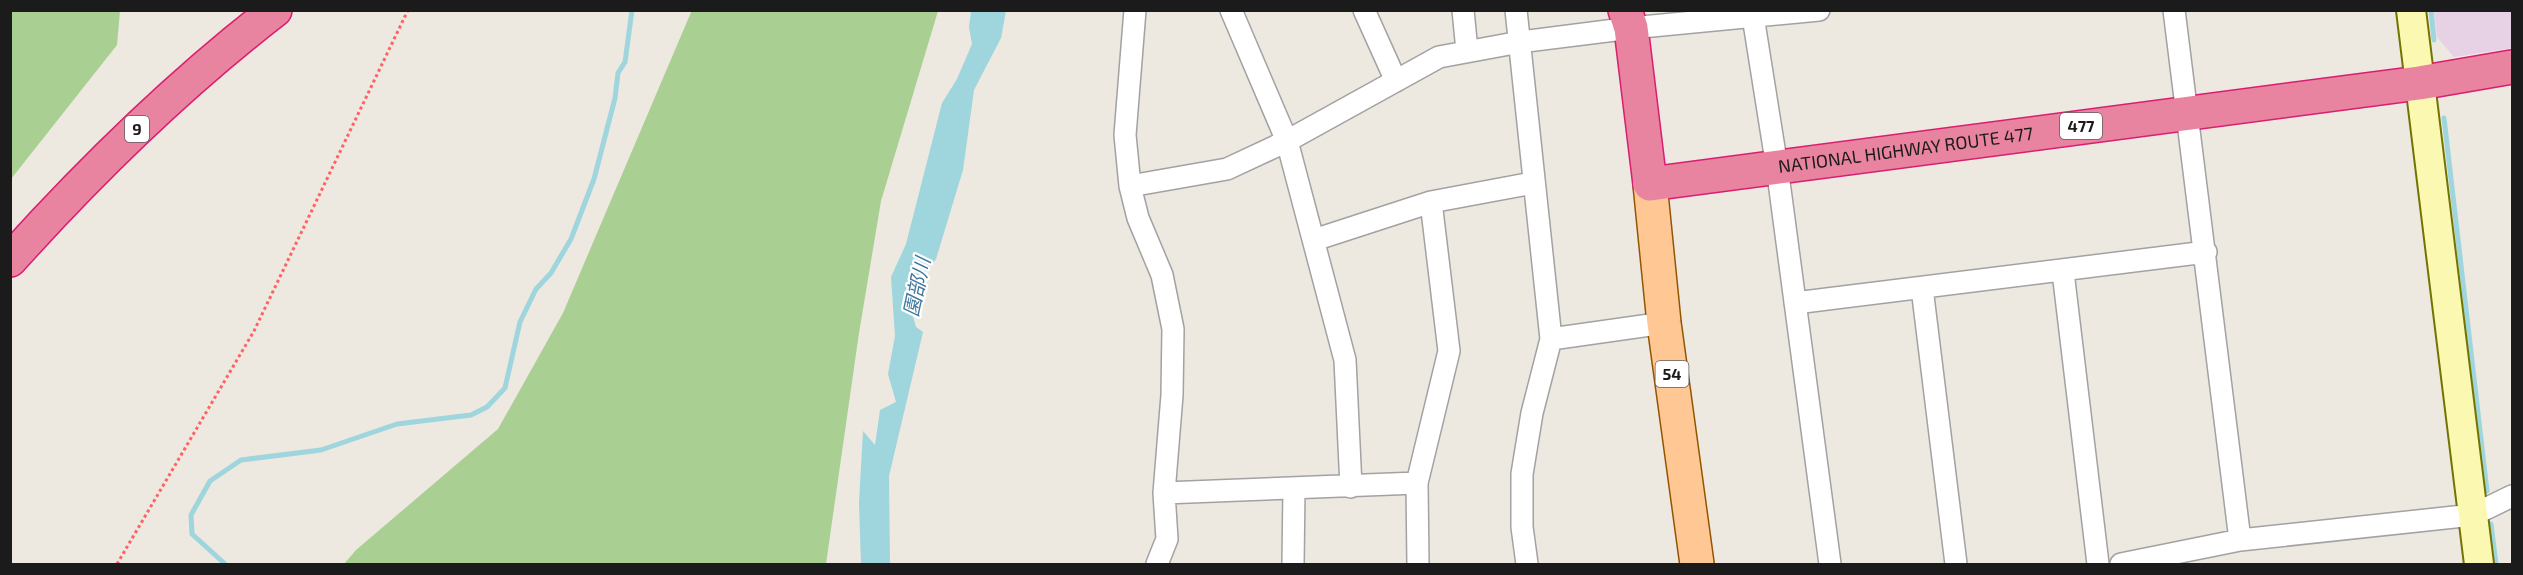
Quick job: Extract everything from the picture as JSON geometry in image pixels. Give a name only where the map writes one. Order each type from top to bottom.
[{"type":"highway","name":"9","points":[[10,260],[83,180],[261,14]]},
{"type":"highway","points":[[1628,19],[1650,184]]},
{"type":"highway","name":"NATIONAL HIGHWAY ROUTE 477","points":[[1650,184],[2188,111],[2419,83],[2512,68]]},
{"type":"main road","name":"54","points":[[1650,184],[1664,323],[1697,564]]},
{"type":"street","points":[[1135,10],[1125,135],[1130,186],[1138,218],[1162,275],[1173,329],[1172,395],[1164,493],[1167,539],[1157,564]]},
{"type":"street","points":[[1231,10],[1287,141],[1345,360],[1351,487]]},
{"type":"street","points":[[1364,10],[1395,81]]},
{"type":"street","points":[[1463,10],[1467,51]]},
{"type":"street","points":[[1516,10],[1551,339],[1532,413],[1522,474],[1522,527],[1527,564]]},
{"type":"street","points":[[1130,186],[1227,169],[1287,141],[1439,57],[1628,19],[1820,10]]},
{"type":"street","points":[[2174,10],[2206,252],[2240,540]]},
{"type":"street","points":[[2410,10],[2479,564]]},
{"type":"street","points":[[1753,14],[1777,167],[1830,564]]},
{"type":"street","points":[[1314,240],[1431,202],[1533,183]]},
{"type":"street","points":[[1418,564],[1417,483],[1449,351],[1431,202]]},
{"type":"street","points":[[1795,303],[2063,272],[2206,252]]},
{"type":"street","points":[[2063,272],[2098,564]]},
{"type":"street","points":[[1922,288],[1956,564]]},
{"type":"street","points":[[1551,339],[1664,323]]},
{"type":"street","points":[[1164,493],[1417,483]]},
{"type":"street","points":[[1293,564],[1294,489]]},
{"type":"street","points":[[2121,564],[2240,540],[2473,515],[2512,496]]},
{"type":"path","points":[[117,564],[254,331],[408,10]]},
{"type":"shaded area","points":[[2434,11],[2512,11],[2512,48],[2454,57],[2437,37]]},
{"type":"green space","points":[[11,10],[120,11],[117,45],[11,179]]},
{"type":"green space","points":[[692,10],[938,11],[881,201],[859,333],[826,564],[344,564],[356,550],[498,429],[563,313]]},
{"type":"water","name":"園部川","points":[[971,11],[1006,11],[1001,38],[974,90],[963,170],[936,259],[923,276],[912,313],[916,327],[923,332],[889,476],[890,564],[861,564],[859,503],[863,431],[875,445],[880,410],[896,402],[888,374],[895,336],[891,277],[906,244],[942,103],[957,79],[972,44],[969,27]]},
{"type":"waterway","points":[[225,564],[192,534],[191,515],[210,481],[241,460],[321,450],[397,424],[471,415],[487,407],[505,388],[520,322],[536,289],[551,273],[571,239],[594,179],[615,98],[618,73],[625,62],[632,10]]},
{"type":"waterway","points":[[2431,10],[2434,40]]},
{"type":"waterway","points":[[2444,118],[2487,491]]},
{"type":"waterway","points":[[2491,524],[2496,564]]}]
